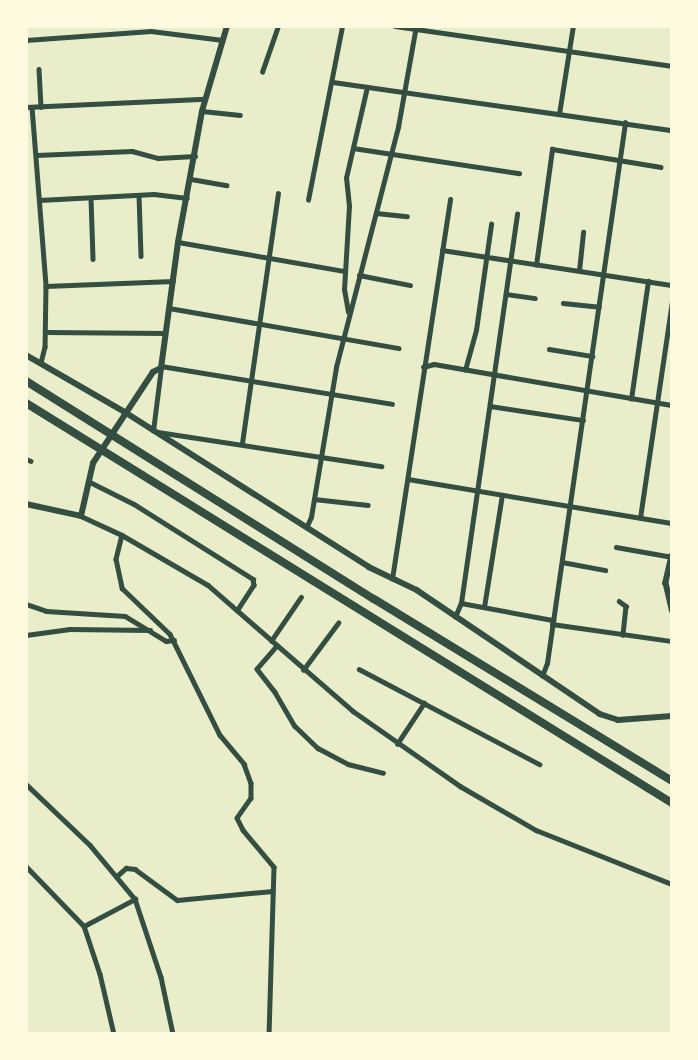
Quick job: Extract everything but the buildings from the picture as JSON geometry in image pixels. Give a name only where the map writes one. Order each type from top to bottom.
[{"type":"highway","points":[[26,381],[672,781]]},
{"type":"highway","points":[[26,403],[672,804]]},
{"type":"main road","points":[[26,504],[81,516],[93,463],[153,372],[161,367],[178,242],[202,111],[227,26]]},
{"type":"street","points":[[262,72],[278,26]]},
{"type":"street","points":[[308,200],[333,82],[342,26]]},
{"type":"street","points":[[395,26],[672,66]]},
{"type":"street","points":[[559,114],[573,26]]},
{"type":"street","points":[[307,526],[314,499],[330,396],[343,337],[391,155],[405,92],[416,28]]},
{"type":"street","points":[[26,40],[151,31],[222,40]]},
{"type":"street","points":[[39,69],[42,107]]},
{"type":"street","points":[[333,82],[672,130]]},
{"type":"street","points":[[349,314],[345,299],[349,206],[346,178],[367,87]]},
{"type":"street","points":[[41,363],[45,332],[46,286],[36,155],[29,107],[205,99]]},
{"type":"street","points":[[202,111],[240,115]]},
{"type":"street","points":[[541,677],[547,664],[625,123]]},
{"type":"street","points":[[353,148],[519,173]]},
{"type":"street","points":[[536,265],[551,150],[556,148],[661,166]]},
{"type":"street","points":[[36,155],[132,151],[158,158],[195,156]]},
{"type":"street","points":[[191,179],[226,185]]},
{"type":"street","points":[[40,200],[139,194],[187,198]]},
{"type":"street","points":[[139,194],[141,256]]},
{"type":"street","points":[[242,443],[278,194]]},
{"type":"street","points":[[92,198],[93,259]]},
{"type":"street","points":[[392,579],[450,199]]},
{"type":"street","points":[[376,213],[407,216]]},
{"type":"street","points":[[455,618],[461,603],[517,214]]},
{"type":"street","points":[[465,370],[476,330],[491,224]]},
{"type":"street","points":[[578,271],[583,232]]},
{"type":"street","points":[[178,242],[345,271]]},
{"type":"street","points":[[442,250],[672,285]]},
{"type":"street","points":[[359,275],[410,285]]},
{"type":"street","points":[[46,286],[172,281]]},
{"type":"street","points":[[631,399],[648,281]]},
{"type":"street","points":[[506,294],[535,298]]},
{"type":"street","points":[[640,518],[672,301]]},
{"type":"street","points":[[564,303],[599,307]]},
{"type":"street","points":[[169,308],[259,322],[399,348]]},
{"type":"street","points":[[45,332],[165,333]]},
{"type":"street","points":[[549,350],[592,356]]},
{"type":"street","points":[[26,355],[126,412],[153,431],[392,579],[417,590],[541,677],[600,714],[618,720],[672,716]]},
{"type":"street","points":[[423,366],[431,364],[587,392],[672,404]]},
{"type":"street","points":[[153,431],[161,367],[330,396],[392,404]]},
{"type":"street","points":[[490,406],[583,420]]},
{"type":"street","points":[[153,431],[242,443],[382,466]]},
{"type":"street","points":[[408,479],[672,523]]},
{"type":"street","points":[[88,481],[134,504],[253,579],[254,585],[238,610]]},
{"type":"street","points":[[484,607],[502,495]]},
{"type":"street","points":[[314,499],[368,505]]},
{"type":"street","points":[[81,516],[122,535],[208,585],[304,670],[397,744],[523,824],[672,884]]},
{"type":"street","points":[[122,535],[116,559],[122,588],[174,640],[224,742],[249,773],[252,794],[238,820],[273,864],[269,1034]]},
{"type":"street","points":[[616,547],[672,556],[666,583],[672,610]]},
{"type":"street","points":[[562,562],[604,570]]},
{"type":"street","points":[[271,641],[301,597]]},
{"type":"street","points":[[619,601],[626,606],[623,635]]},
{"type":"street","points":[[461,603],[623,635],[672,641]]},
{"type":"street","points":[[26,604],[35,608]]},
{"type":"street","points":[[26,608],[125,616],[166,641],[174,640]]},
{"type":"street","points":[[304,670],[338,623]]},
{"type":"street","points":[[26,635],[70,628],[150,630]]},
{"type":"street","points":[[277,646],[257,669],[295,726],[318,748],[359,768],[383,773]]},
{"type":"street","points":[[359,669],[539,764]]},
{"type":"street","points":[[397,744],[424,703]]},
{"type":"street","points":[[26,784],[117,876],[135,899],[161,978],[172,1034]]},
{"type":"street","points":[[26,866],[84,926],[100,974],[114,1034]]},
{"type":"street","points":[[117,876],[126,868],[135,869],[178,900],[273,891]]},
{"type":"street","points":[[84,926],[135,899]]}]
